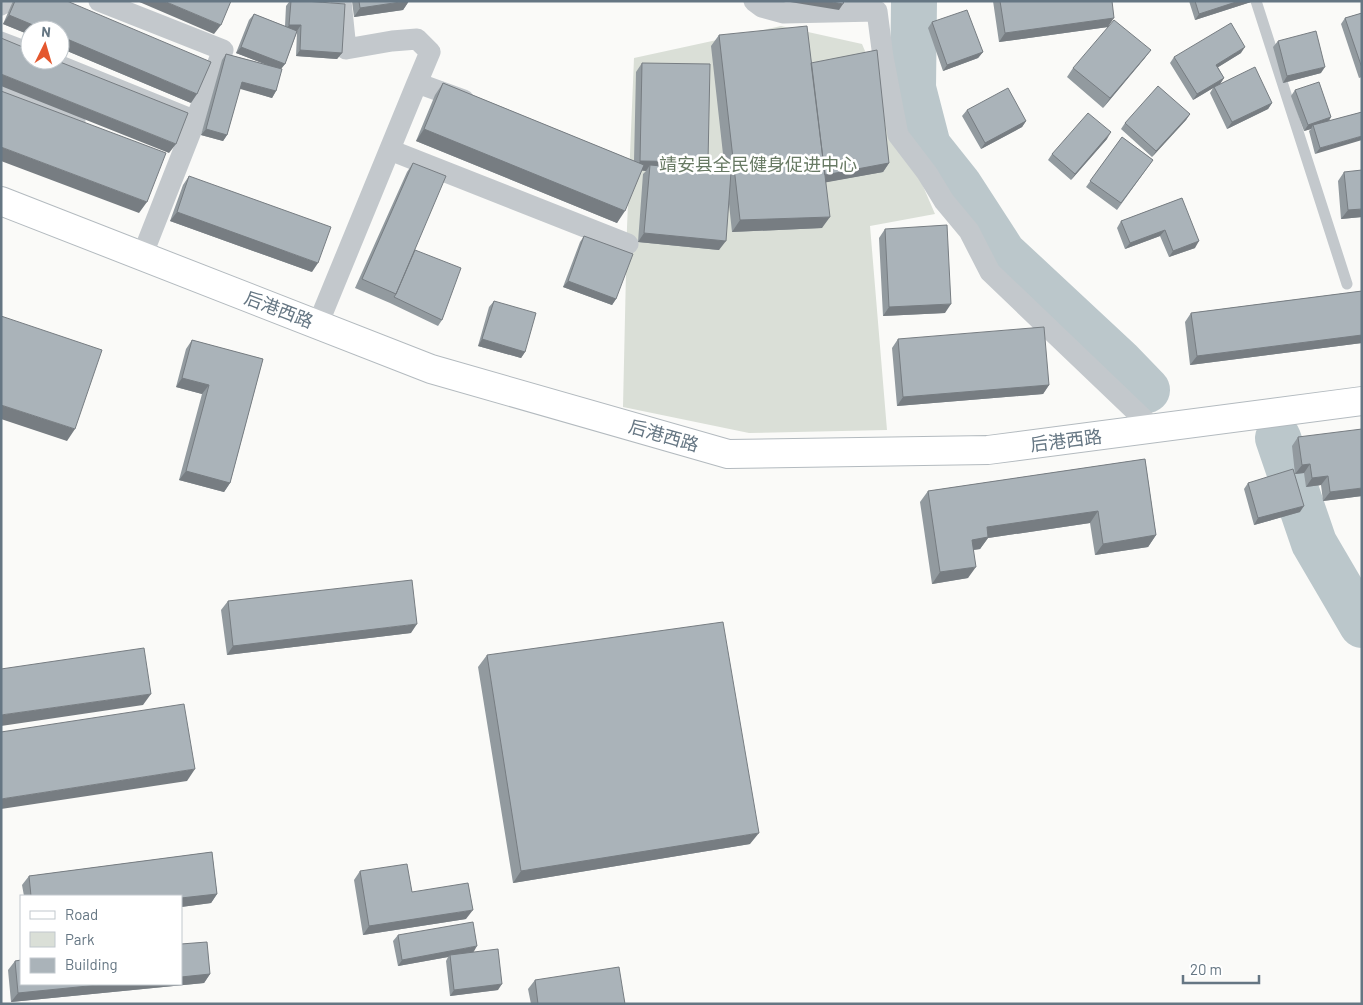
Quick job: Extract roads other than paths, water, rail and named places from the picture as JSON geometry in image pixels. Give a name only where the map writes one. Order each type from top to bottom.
[{"type":"main road","name":"后港西路","points":[[3,206],[142,256],[431,369],[728,454],[988,450],[1362,401]]},
{"type":"street","points":[[1,5],[3,1]]},
{"type":"street","points":[[99,1],[224,50],[197,116],[175,160],[142,256]]},
{"type":"street","points":[[318,324],[430,52],[417,39],[346,48],[341,1]]},
{"type":"street","points":[[754,1],[762,7],[784,13],[877,11],[883,57],[898,135],[944,201],[968,231],[990,272],[1153,428]]},
{"type":"street","points":[[417,82],[482,107]]},
{"type":"street","points":[[390,150],[628,244]]},
{"type":"lane","points":[[1256,1],[1347,284]]},
{"type":"lane","points":[[1,36],[20,44]]},
{"type":"lane","points":[[70,64],[197,116]]},
{"type":"lane","points":[[1,88],[90,125]]},
{"type":"waterway","points":[[914,1],[913,88],[928,146],[959,185],[1003,253],[1119,361],[1147,390]]},
{"type":"waterway","points":[[1278,438],[1314,543],[1362,625]]},
{"type":"park label","name":"靖安县全民健身促进中心","points":[[758,164]]}]
